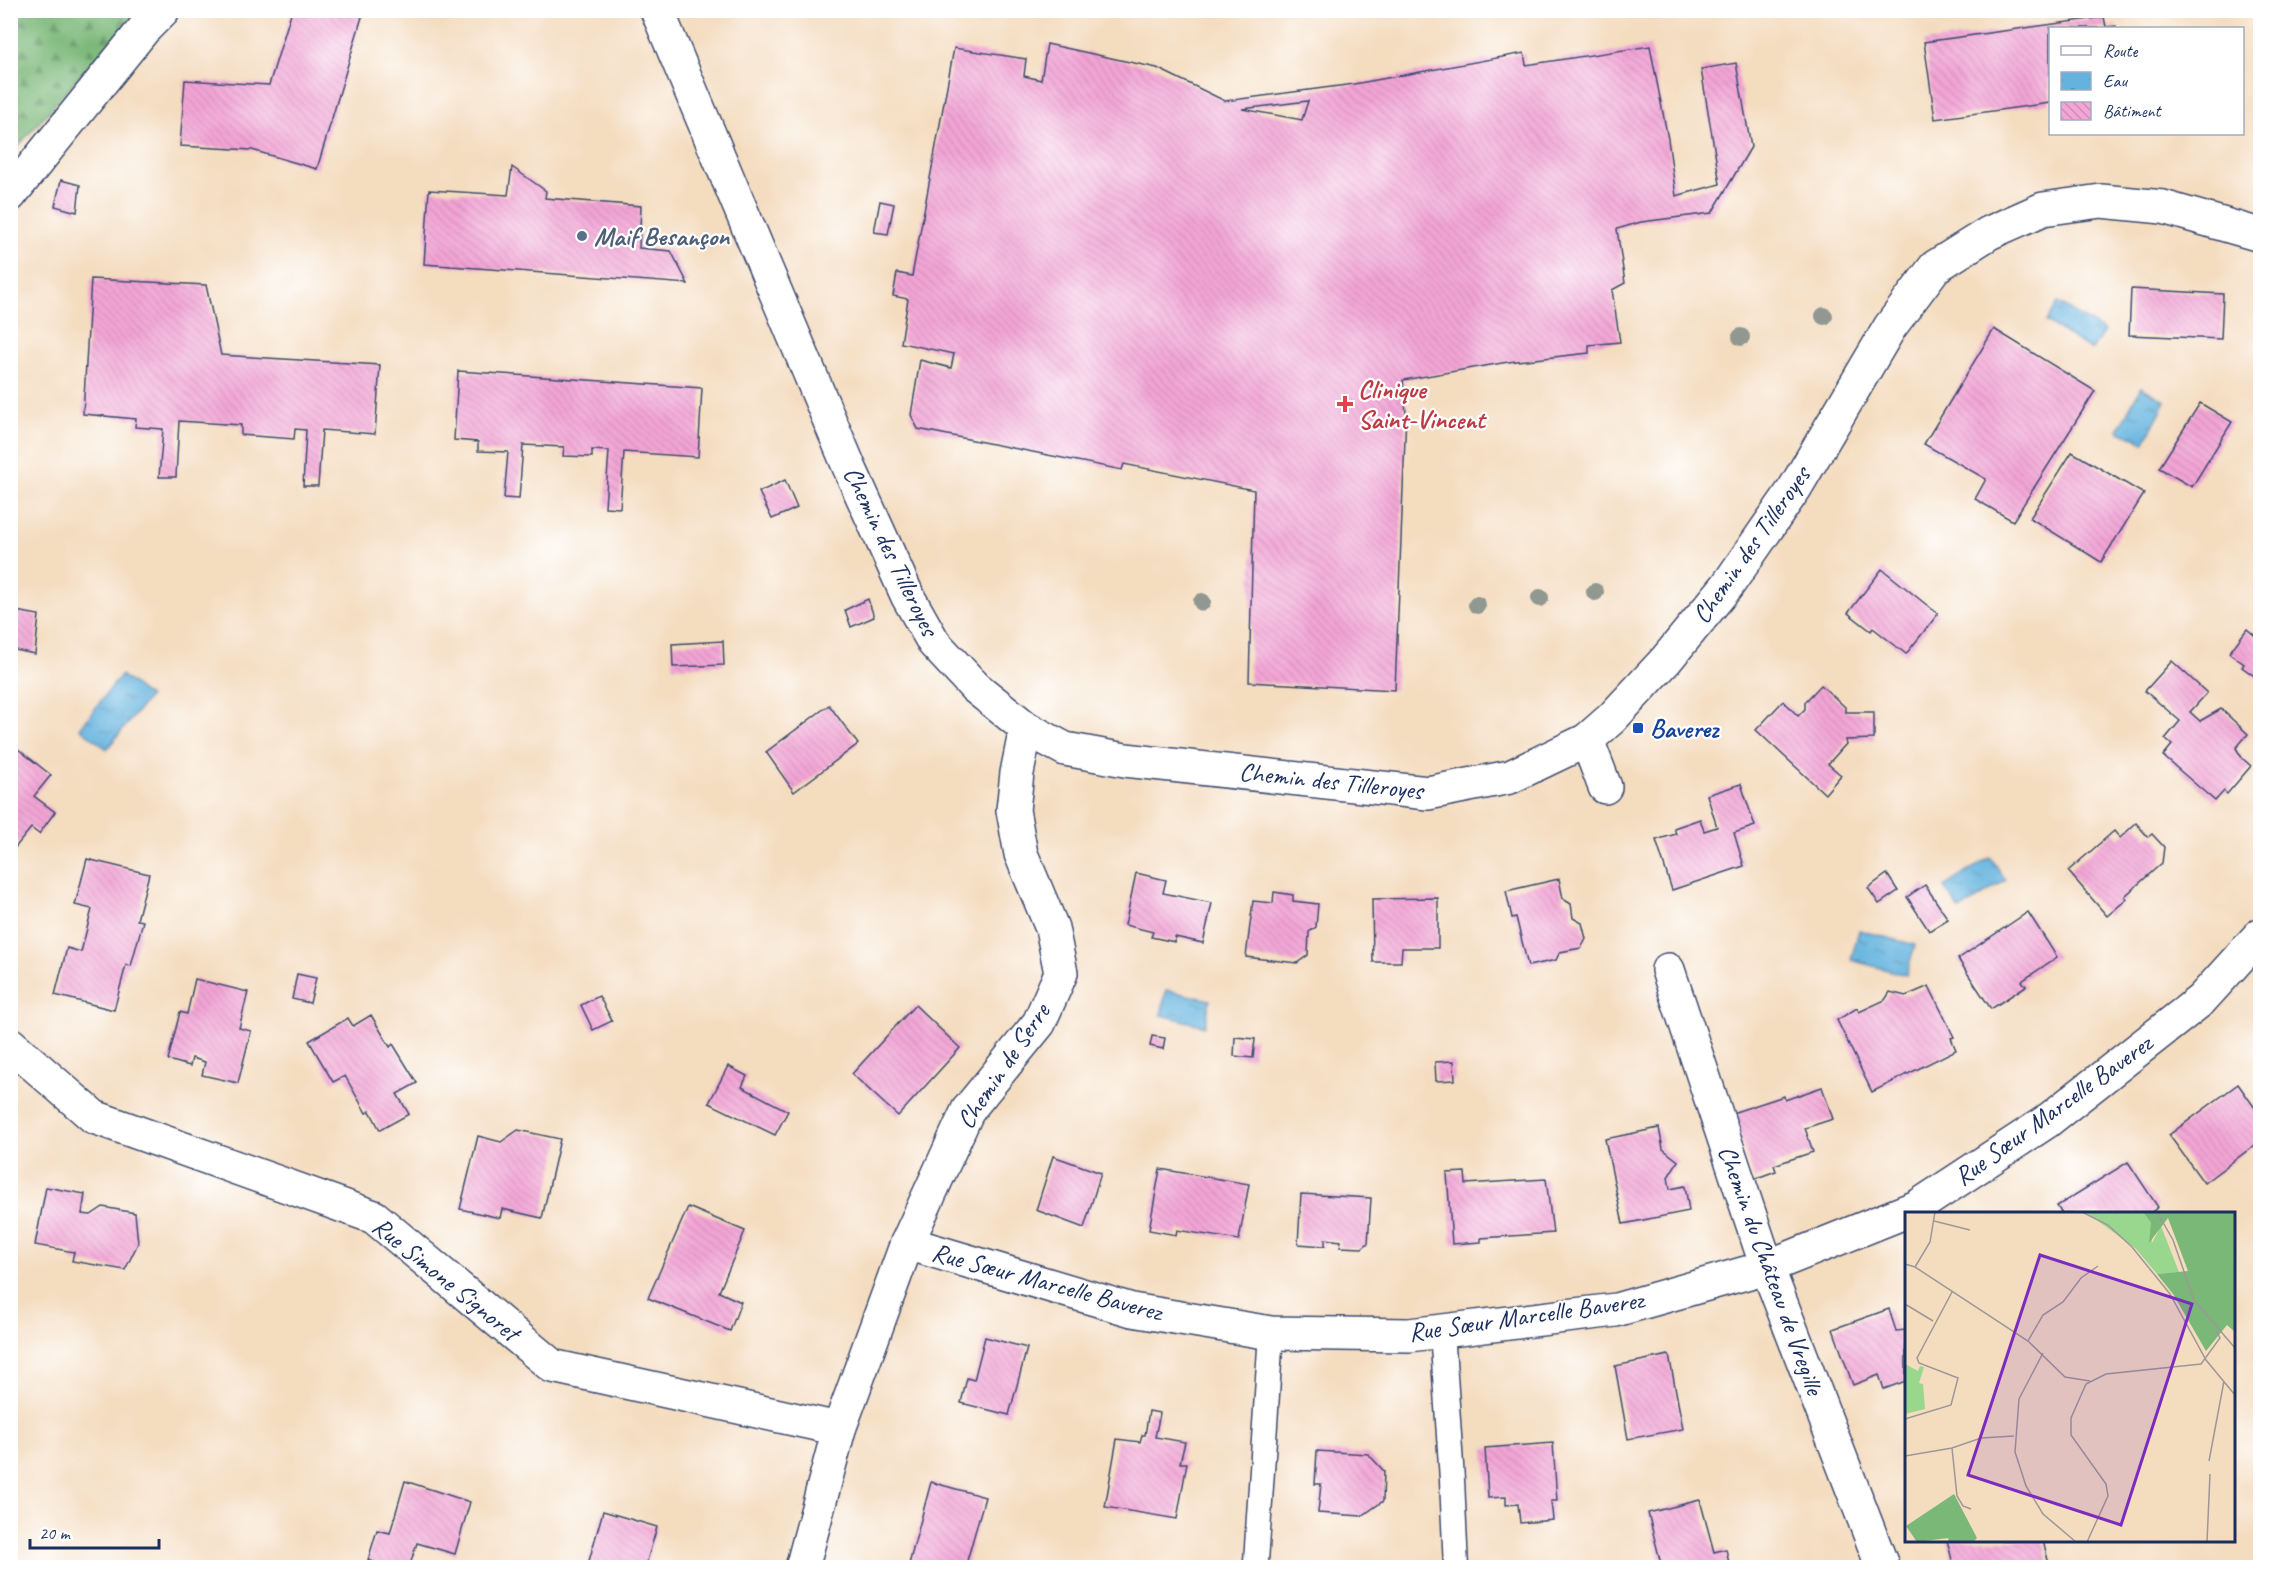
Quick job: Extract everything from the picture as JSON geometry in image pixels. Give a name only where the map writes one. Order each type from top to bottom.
[{"type":"street","points":[[10,195],[144,29],[163,10]]},
{"type":"street","name":"Chemin des Tilleroyes","points":[[657,10],[850,469],[908,597],[934,643],[975,687],[1026,729],[1065,749],[1125,760],[1428,793],[1510,777],[1587,740],[1612,718],[1666,660],[1728,586],[1795,488],[1890,327],[1935,267],[1989,233],[2043,209],[2101,201],[2163,207],[2260,235]]},
{"type":"street","name":"Chemin de Serre","points":[[802,1568],[839,1429],[907,1243],[968,1110],[1039,1023],[1061,973],[1052,928],[1021,854],[1013,810],[1017,773],[1026,729]]},
{"type":"street","points":[[1587,740],[1605,788]]},
{"type":"street","name":"Rue Sœur Marcelle Baverez","points":[[907,1243],[1132,1310],[1271,1333],[1409,1335],[1616,1310],[1767,1267],[1917,1207],[2046,1122],[2201,1000],[2260,935]]},
{"type":"street","name":"Chemin du Château de Vregille","points":[[1668,970],[1767,1267],[1883,1568]]},
{"type":"street","name":"Rue Simone Signoret","points":[[10,1044],[94,1117],[374,1217],[552,1366],[839,1429]]},
{"type":"lane","points":[[1442,1331],[1456,1568]]},
{"type":"lane","points":[[1256,1566],[1271,1333]]},
{"type":"green space","points":[[10,11],[138,11],[11,154]]},
{"type":"water","points":[[2058,303],[2104,331],[2092,350],[2046,322]]},
{"type":"water","points":[[2141,387],[2166,401],[2144,443],[2118,430]]},
{"type":"water","points":[[121,675],[149,697],[107,749],[80,728]]},
{"type":"water","points":[[1990,857],[2006,880],[1960,910],[1944,887]]},
{"type":"water","points":[[1859,930],[1915,945],[1906,975],[1851,960]]},
{"type":"water","points":[[1166,990],[1210,1000],[1205,1026],[1161,1015]]},
{"type":"building","points":[[292,10],[364,10],[317,169],[252,150],[180,146],[185,80],[269,85]]},
{"type":"building","points":[[2104,17],[2106,27],[2049,27],[2049,103],[1935,119],[1924,42]]},
{"type":"building","points":[[1047,44],[1157,68],[1225,101],[1354,84],[1524,53],[1526,65],[1650,46],[1668,139],[1676,196],[1720,184],[1701,69],[1736,63],[1751,147],[1712,213],[1641,222],[1617,229],[1625,283],[1612,290],[1620,342],[1589,345],[1589,353],[1508,362],[1403,380],[1406,413],[1395,690],[1249,682],[1254,490],[1124,464],[1122,470],[918,429],[911,415],[920,360],[951,368],[954,354],[901,343],[908,299],[893,296],[897,273],[912,276],[954,48],[1026,59],[1024,76],[1041,80]],"holes":[[[1308,101],[1302,120],[1242,109]]]},
{"type":"building","points":[[512,167],[546,191],[545,198],[641,206],[639,248],[671,251],[688,284],[424,264],[429,190],[508,195]]},
{"type":"building","points":[[61,180],[80,185],[77,212],[55,206]]},
{"type":"building","points":[[880,201],[894,204],[888,234],[874,232]]},
{"type":"building","points":[[91,279],[206,285],[221,355],[380,365],[375,434],[322,430],[318,486],[303,486],[306,430],[295,429],[294,439],[241,435],[241,425],[179,421],[176,477],[159,477],[163,429],[135,427],[136,419],[83,414]]},
{"type":"building","points":[[2131,289],[2223,294],[2221,339],[2129,335]]},
{"type":"building","points":[[1994,329],[2095,391],[2013,521],[1975,499],[1986,479],[1924,444]]},
{"type":"building","points":[[458,371],[702,388],[698,457],[624,452],[620,508],[605,507],[609,451],[592,450],[592,457],[563,456],[564,447],[523,445],[519,499],[504,498],[508,452],[478,451],[478,442],[454,440]]},
{"type":"building","points":[[2200,403],[2232,422],[2192,487],[2159,468]]},
{"type":"building","points":[[2072,452],[2144,494],[2101,562],[2030,518]]},
{"type":"building","points":[[785,480],[797,508],[772,519],[759,492]]},
{"type":"building","points":[[1882,569],[1938,614],[1906,654],[1873,628],[1871,631],[1848,613]]},
{"type":"building","points":[[868,599],[874,617],[851,627],[845,610]]},
{"type":"building","points":[[10,610],[39,615],[35,654],[10,649]]},
{"type":"building","points":[[2247,629],[2260,640],[2260,680],[2242,667],[2244,664],[2229,653]]},
{"type":"building","points":[[723,641],[724,665],[673,667],[672,644]]},
{"type":"building","points":[[2172,661],[2207,693],[2190,712],[2200,721],[2221,709],[2248,734],[2236,748],[2251,766],[2227,794],[2224,791],[2215,801],[2163,756],[2172,745],[2165,739],[2180,721],[2145,691]]},
{"type":"building","points":[[1821,685],[1845,707],[1845,712],[1874,712],[1874,739],[1845,740],[1846,744],[1828,764],[1841,775],[1825,794],[1756,730],[1783,701],[1798,716],[1805,709],[1805,702]]},
{"type":"building","points":[[829,705],[858,744],[794,792],[766,752]]},
{"type":"building","points":[[18,749],[51,775],[34,796],[55,812],[39,834],[31,828],[10,854],[10,759]]},
{"type":"building","points":[[1741,784],[1755,826],[1734,833],[1744,866],[1672,890],[1656,840],[1676,834],[1674,828],[1700,819],[1704,831],[1717,827],[1707,795]]},
{"type":"building","points":[[2136,823],[2148,837],[2152,834],[2164,847],[2162,863],[2125,896],[2127,899],[2107,916],[2068,871],[2114,831],[2120,838]]},
{"type":"building","points":[[87,859],[149,874],[137,920],[143,921],[131,966],[126,965],[114,1010],[55,995],[67,948],[81,952],[92,909],[75,905]]},
{"type":"building","points":[[1136,873],[1166,880],[1163,893],[1212,903],[1203,943],[1175,937],[1175,942],[1151,937],[1153,932],[1125,925]]},
{"type":"building","points":[[1887,874],[1898,891],[1879,904],[1868,888]]},
{"type":"building","points":[[1559,879],[1563,899],[1571,904],[1573,918],[1582,923],[1586,939],[1581,948],[1560,952],[1556,960],[1528,966],[1516,917],[1512,918],[1506,891]]},
{"type":"building","points":[[1925,885],[1948,919],[1929,931],[1907,897]]},
{"type":"building","points":[[1274,892],[1293,895],[1293,901],[1318,904],[1316,927],[1309,932],[1308,955],[1297,963],[1246,957],[1253,901],[1273,903]]},
{"type":"building","points":[[1438,898],[1438,948],[1402,948],[1401,962],[1373,962],[1372,899]]},
{"type":"building","points":[[2028,912],[2057,957],[2022,981],[2026,986],[1991,1009],[1958,959]]},
{"type":"building","points":[[297,974],[316,978],[310,1003],[292,999]]},
{"type":"building","points":[[195,979],[248,992],[239,1028],[251,1031],[238,1083],[202,1075],[205,1062],[192,1058],[190,1066],[168,1060],[180,1012],[187,1014]]},
{"type":"building","points":[[1929,986],[1954,1037],[1951,1038],[1956,1050],[1872,1092],[1837,1020],[1857,1008],[1859,1012],[1885,1000],[1890,992],[1906,996]]},
{"type":"building","points":[[599,996],[612,1021],[593,1030],[581,1005]]},
{"type":"building","points":[[915,1005],[960,1048],[898,1116],[852,1074]]},
{"type":"building","points":[[371,1015],[390,1047],[393,1044],[417,1083],[397,1094],[409,1114],[380,1130],[370,1111],[366,1113],[345,1076],[333,1082],[309,1041],[348,1018],[353,1026]]},
{"type":"building","points":[[1152,1036],[1165,1038],[1163,1049],[1150,1046]]},
{"type":"building","points":[[1235,1037],[1255,1039],[1253,1058],[1234,1056]]},
{"type":"building","points":[[1454,1061],[1455,1080],[1436,1081],[1435,1062]]},
{"type":"building","points":[[728,1066],[747,1076],[742,1087],[788,1111],[775,1135],[709,1103]]},
{"type":"building","points":[[2238,1084],[2260,1115],[2260,1141],[2204,1183],[2169,1135]]},
{"type":"building","points":[[1822,1087],[1833,1119],[1805,1128],[1813,1152],[1774,1165],[1776,1171],[1754,1179],[1732,1113],[1784,1096],[1785,1100]]},
{"type":"building","points":[[1659,1128],[1663,1149],[1678,1161],[1668,1177],[1670,1189],[1685,1186],[1689,1211],[1623,1224],[1605,1139]]},
{"type":"building","points":[[518,1130],[560,1139],[542,1218],[502,1209],[500,1218],[460,1209],[478,1136],[501,1142]]},
{"type":"building","points":[[1053,1156],[1101,1173],[1084,1228],[1036,1210]]},
{"type":"building","points":[[2128,1162],[2158,1207],[2152,1212],[2061,1212],[2057,1206]]},
{"type":"building","points":[[1160,1169],[1249,1184],[1239,1240],[1177,1230],[1176,1235],[1149,1230]]},
{"type":"building","points":[[1465,1172],[1466,1184],[1546,1179],[1553,1233],[1481,1238],[1481,1242],[1452,1244],[1447,1173]]},
{"type":"building","points":[[46,1187],[85,1194],[82,1214],[91,1215],[103,1207],[135,1213],[138,1243],[125,1270],[72,1261],[74,1252],[35,1245]]},
{"type":"building","points":[[1301,1194],[1371,1198],[1368,1243],[1362,1248],[1340,1247],[1341,1241],[1325,1239],[1325,1246],[1298,1244]]},
{"type":"building","points":[[688,1207],[745,1231],[719,1292],[741,1302],[730,1331],[648,1298]]},
{"type":"building","points":[[1889,1309],[1896,1331],[1905,1330],[1905,1381],[1884,1389],[1879,1375],[1853,1385],[1833,1329]]},
{"type":"building","points":[[985,1337],[1027,1348],[1009,1415],[961,1403],[967,1378],[974,1380]]},
{"type":"building","points":[[1669,1355],[1683,1429],[1628,1439],[1615,1366]]},
{"type":"building","points":[[1149,1411],[1160,1413],[1155,1437],[1185,1442],[1180,1463],[1187,1463],[1177,1519],[1105,1507],[1117,1439],[1140,1442],[1142,1435],[1145,1435]]},
{"type":"building","points":[[1553,1443],[1557,1501],[1551,1501],[1553,1520],[1520,1523],[1518,1504],[1506,1505],[1506,1497],[1488,1498],[1485,1448]]},
{"type":"building","points":[[1317,1451],[1368,1454],[1384,1471],[1383,1501],[1362,1516],[1318,1513],[1321,1484],[1315,1484]]},
{"type":"building","points":[[405,1481],[470,1502],[455,1554],[417,1543],[409,1568],[390,1568],[368,1560],[377,1530],[390,1533]]},
{"type":"building","points":[[931,1482],[985,1497],[965,1568],[908,1568]]},
{"type":"building","points":[[1700,1500],[1714,1552],[1726,1549],[1730,1568],[1662,1568],[1648,1513]]},
{"type":"building","points":[[603,1511],[657,1527],[645,1568],[587,1568]]},
{"type":"building","points":[[1948,1542],[2044,1542],[2050,1568],[1954,1568]]},
{"type":"place","name":"Maif Besançon","points":[[582,236]]},
{"type":"place","name":"Clinique Saint-Vincent","points":[[1345,404]]},
{"type":"place","name":"Baverez","points":[[1638,728]]}]
